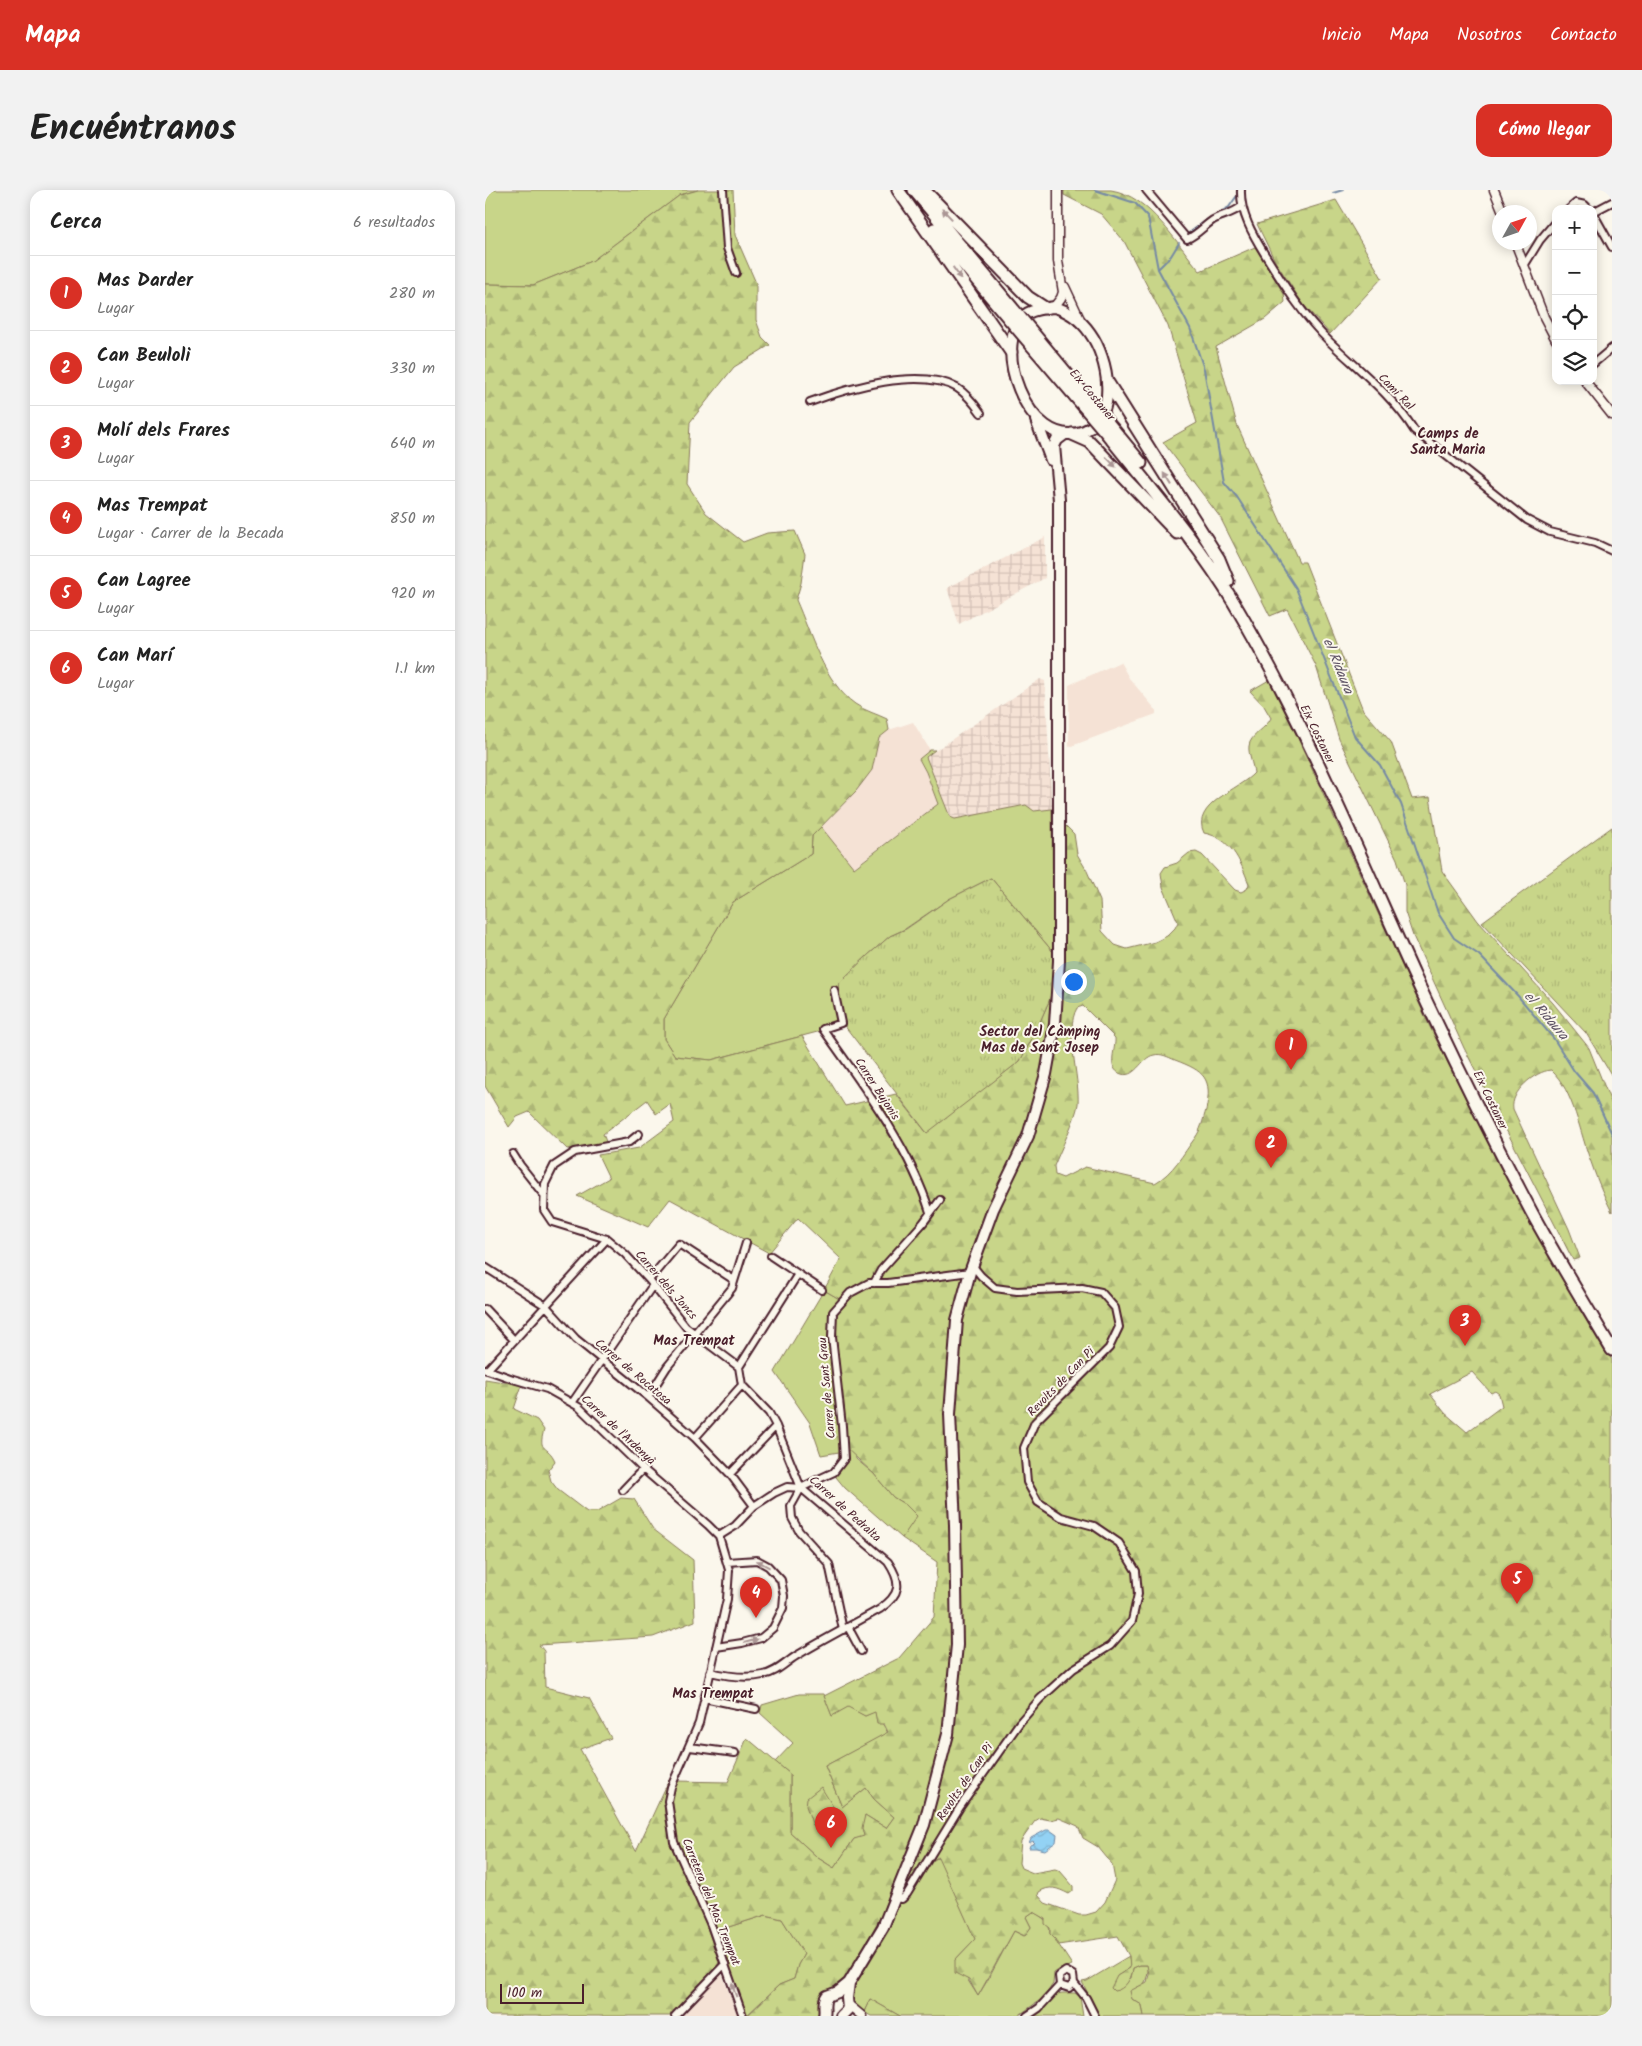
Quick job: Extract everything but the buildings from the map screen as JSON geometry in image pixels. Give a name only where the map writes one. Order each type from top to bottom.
[{"type":"highway","points":[[898,190],[1011,352]]},
{"type":"highway","name":"Eix Costaner","points":[[904,190],[1187,521],[1226,584],[1297,705],[1387,897],[1453,1046],[1540,1214],[1612,1339]]},
{"type":"highway","name":"Eix Costaner","points":[[914,190],[1014,318]]},
{"type":"highway","points":[[924,190],[1028,297],[1049,307]]},
{"type":"highway","points":[[1108,383],[1219,559],[1226,584]]},
{"type":"highway","points":[[1069,434],[1090,442],[1226,584]]},
{"type":"highway","name":"Eix Costaner","points":[[1226,584],[1332,795],[1418,984],[1505,1161],[1534,1216],[1612,1350]]},
{"type":"main road","points":[[827,2014],[825,1999],[830,1993],[838,1992],[849,1983],[883,1927],[923,1825],[948,1734],[957,1645],[955,1525],[950,1414],[957,1320],[993,1209],[1028,1136],[1047,1074],[1055,1024],[1059,961],[1059,500],[1054,446],[1057,440],[1092,426],[1101,417],[1108,383],[1099,350],[1090,333],[1064,310],[1049,307],[1027,314],[1020,321],[1016,328],[1011,352],[1017,385],[1033,414],[1047,448],[1057,482]]},
{"type":"main road","points":[[1033,414],[1044,425],[1069,434]]},
{"type":"main road","points":[[845,2016],[849,1983]]},
{"type":"main road","points":[[838,1992],[848,2001]]},
{"type":"street","points":[[723,190],[727,248],[736,273]]},
{"type":"street","points":[[1146,190],[1187,239],[1193,237],[1215,218],[1228,215],[1242,206]]},
{"type":"street","name":"Camí Ral","points":[[1241,190],[1242,206],[1257,241],[1300,308],[1329,341],[1390,399],[1406,417],[1414,430],[1527,520],[1550,532],[1595,543],[1612,551]]},
{"type":"street","points":[[1494,190],[1500,205]]},
{"type":"street","points":[[1049,307],[1061,298],[1063,292],[1059,261],[1058,192]]},
{"type":"street","points":[[1597,210],[1612,202]]},
{"type":"street","points":[[1597,219],[1612,247]]},
{"type":"street","points":[[1524,266],[1540,240],[1552,226]]},
{"type":"street","points":[[1518,250],[1552,331]]},
{"type":"street","points":[[1061,277],[1082,324]]},
{"type":"street","points":[[1597,361],[1612,348]]},
{"type":"street","points":[[810,402],[873,385],[918,378],[956,388],[967,396],[981,412]]},
{"type":"street","points":[[1588,385],[1612,415]]},
{"type":"street","name":"Carrer Bujonis","points":[[834,990],[841,1022],[823,1029],[882,1115],[915,1174],[930,1212]]},
{"type":"street","points":[[543,1194],[553,1166],[575,1152],[629,1142],[639,1134]]},
{"type":"street","name":"Carrer dels Joncs","points":[[513,1154],[520,1166],[543,1194],[544,1210],[552,1222],[607,1240],[625,1254],[651,1282],[686,1327],[739,1367]]},
{"type":"street","points":[[874,1283],[881,1270],[923,1223],[940,1200]]},
{"type":"street","points":[[486,1369],[607,1240]]},
{"type":"street","points":[[648,1397],[667,1367],[732,1288],[746,1243]]},
{"type":"street","points":[[572,1403],[651,1282],[679,1244],[734,1280]]},
{"type":"street","points":[[771,1256],[822,1290]]},
{"type":"street","name":"Carrer de Sant Grau","points":[[719,1536],[735,1526],[754,1506],[787,1487],[801,1488],[834,1472],[843,1459],[842,1426],[832,1337],[833,1312],[849,1293],[869,1283],[887,1283],[972,1269]]},
{"type":"street","name":"Revolts de Can Pi","points":[[894,1898],[902,1899],[907,1894],[960,1807],[1020,1722],[1040,1698],[1073,1669],[1110,1646],[1132,1621],[1138,1594],[1135,1571],[1119,1543],[1095,1526],[1061,1517],[1038,1502],[1027,1482],[1024,1448],[1035,1422],[1109,1348],[1119,1327],[1115,1308],[1101,1292],[1081,1288],[1017,1291],[995,1288],[972,1269]]},
{"type":"street","name":"Carrer de Rocatosa","points":[[486,1270],[546,1306],[576,1339],[695,1438],[730,1474],[754,1506]]},
{"type":"street","points":[[695,1438],[743,1385],[739,1367],[798,1274]]},
{"type":"street","points":[[485,1310],[515,1340]]},
{"type":"street","name":"Carrer de l'Ardenyà","points":[[486,1369],[547,1389],[579,1407],[643,1469],[709,1525],[719,1536]]},
{"type":"street","name":"Carrer de Pedralta","points":[[710,1672],[727,1676],[764,1675],[776,1670],[795,1657],[880,1609],[892,1600],[897,1592],[895,1573],[888,1562],[801,1488],[776,1426],[760,1401],[743,1385]]},
{"type":"street","points":[[730,1474],[776,1426]]},
{"type":"street","points":[[623,1490],[643,1469]]},
{"type":"street","points":[[801,1488],[791,1506],[792,1518],[799,1531],[829,1564],[845,1628],[861,1651]]},
{"type":"street","name":"Carretera del Mas Trempat","points":[[719,1536],[729,1570],[729,1583],[699,1723],[671,1788],[668,1801],[674,1842],[681,1861],[700,1898],[743,2016]]},
{"type":"street","points":[[716,1647],[761,1638],[773,1628],[783,1608],[784,1596],[781,1580],[768,1566],[757,1560],[727,1562]]},
{"type":"street","points":[[704,1698],[756,1709]]},
{"type":"street","points":[[689,1747],[735,1753]]},
{"type":"street","points":[[675,2016],[725,1964]]},
{"type":"street","points":[[1027,2016],[1039,2008],[1059,1985],[1059,1976],[1066,1972],[1073,1975],[1074,1983],[1086,1998],[1095,2016]]},
{"type":"street","points":[[1059,1985],[1065,1988],[1074,1983]]},
{"type":"street","points":[[848,2001],[862,2016]]},
{"type":"shaded area","points":[[1045,537],[1045,578],[959,624],[947,588]]},
{"type":"shaded area","points":[[1120,662],[1129,678],[1156,710],[1156,714],[1069,747],[1069,685]]},
{"type":"shaded area","points":[[1040,679],[1045,681],[1052,809],[955,819],[950,817],[926,757]]},
{"type":"shaded area","points":[[913,722],[930,750],[919,760],[926,772],[938,804],[853,868],[821,827],[856,791],[872,770],[879,738],[889,730]]},
{"type":"shaded area","points":[[721,1972],[738,2016],[680,2016]]},
{"type":"green space","points":[[485,190],[698,190],[680,195],[592,261],[533,285],[485,284]]},
{"type":"green space","points":[[698,190],[733,190],[735,235],[756,283],[756,320],[762,337],[770,345],[734,367],[690,422],[687,484],[706,513],[743,542],[767,533],[795,531],[805,554],[801,583],[796,600],[819,656],[844,695],[867,711],[887,719],[889,730],[879,738],[872,770],[856,791],[812,836],[811,854],[733,902],[664,1019],[664,1039],[675,1056],[711,1060],[802,1036],[845,1106],[896,1094],[926,1132],[1020,1061],[1049,1001],[1052,991],[1053,952],[1053,822],[1065,825],[1074,834],[1077,854],[1087,871],[1100,901],[1102,931],[1115,945],[1127,949],[1155,942],[1167,936],[1175,928],[1178,922],[1163,887],[1161,873],[1165,867],[1177,863],[1189,853],[1196,852],[1202,855],[1235,890],[1241,892],[1247,889],[1249,884],[1233,851],[1221,840],[1204,833],[1202,823],[1204,814],[1210,806],[1254,773],[1249,752],[1250,742],[1271,718],[1264,706],[1250,691],[1269,680],[1296,734],[1430,1027],[1497,1161],[1534,1229],[1612,1360],[1612,2016],[1144,2016],[1142,2005],[1132,1999],[1130,1991],[1147,1982],[1149,1974],[1147,1965],[1133,1968],[1125,1986],[1114,1991],[1111,1988],[1117,1976],[1130,1968],[1129,1956],[1118,1936],[1058,1945],[1050,1934],[1050,1928],[1045,1924],[1045,1919],[1033,1912],[1026,1917],[1031,1927],[1025,1936],[1014,1931],[978,1996],[969,1980],[955,1973],[955,1960],[975,1939],[938,1857],[893,1884],[881,1916],[841,1988],[828,1990],[819,2001],[821,2016],[747,2016],[779,1985],[794,1979],[804,1954],[782,1919],[766,1915],[716,1931],[674,1839],[669,1803],[676,1781],[728,1782],[747,1738],[790,1774],[790,1832],[818,1858],[834,1868],[854,1839],[864,1836],[862,1828],[865,1815],[886,1828],[894,1817],[874,1799],[866,1788],[842,1807],[825,1766],[888,1732],[884,1724],[877,1724],[875,1712],[865,1716],[848,1707],[832,1716],[824,1696],[899,1658],[934,1617],[937,1562],[902,1538],[917,1516],[906,1505],[893,1497],[874,1474],[845,1447],[835,1326],[837,1313],[843,1301],[824,1290],[841,1259],[798,1218],[769,1253],[670,1199],[648,1227],[577,1196],[609,1178],[598,1155],[639,1148],[674,1122],[670,1104],[656,1114],[647,1100],[603,1134],[607,1144],[567,1149],[529,1112],[517,1117],[509,1127],[485,1086],[485,284],[533,285],[592,261],[680,195]],"holes":[[[1083,1006],[1115,1038],[1113,1066],[1119,1073],[1129,1074],[1149,1057],[1159,1055],[1193,1068],[1204,1077],[1207,1083],[1208,1099],[1199,1132],[1172,1169],[1155,1183],[1085,1167],[1063,1178],[1055,1175],[1054,1166],[1078,1104],[1072,1028],[1073,1017],[1077,1008]],[[1472,1372],[1491,1393],[1495,1391],[1499,1394],[1502,1406],[1467,1432],[1445,1413],[1430,1394]],[[1040,1818],[1050,1820],[1059,1818],[1078,1826],[1083,1838],[1098,1847],[1112,1864],[1115,1880],[1105,1902],[1096,1912],[1079,1915],[1045,1903],[1038,1895],[1039,1892],[1050,1888],[1069,1894],[1073,1891],[1073,1886],[1060,1871],[1055,1869],[1033,1873],[1021,1868],[1019,1863],[1021,1841],[1035,1821]]]},
{"type":"green space","points":[[1064,190],[1111,190],[1125,194],[1138,201],[1161,222],[1200,271],[1255,247],[1284,294],[1285,302],[1265,319],[1216,347],[1237,425],[1299,562],[1305,562],[1363,710],[1391,742],[1412,799],[1430,797],[1442,871],[1478,921],[1553,1003],[1589,1048],[1612,1105],[1612,1212],[1603,1194],[1587,1151],[1571,1101],[1559,1079],[1551,1070],[1531,1078],[1519,1089],[1513,1102],[1513,1109],[1569,1229],[1580,1258],[1573,1260],[1464,1048],[1413,936],[1405,912],[1405,885],[1397,859],[1339,739],[1316,666],[1287,609],[1270,616],[1220,517],[1163,442],[1197,423],[1168,326],[1124,241],[1101,214],[1064,195]]},
{"type":"green space","points":[[1336,200],[1382,278],[1330,334],[1303,304],[1275,261],[1257,224]]},
{"type":"green space","points":[[930,750],[935,750],[926,757],[950,817],[955,819],[1026,805],[1034,811],[1052,809],[1053,952],[991,878],[949,899],[905,929],[890,936],[839,983],[838,995],[844,1025],[711,1060],[675,1056],[664,1039],[664,1019],[733,902],[811,854],[812,836],[821,827],[854,868],[938,804],[919,759]]},
{"type":"green space","points":[[1612,827],[1612,1076],[1586,1033],[1482,922]]},
{"type":"green space","points":[[991,878],[1053,952],[1052,991],[1036,1031],[1020,1061],[927,1133],[844,1025],[838,995],[839,983],[890,936],[906,929],[949,899]]},
{"type":"green space","points":[[824,1290],[843,1301],[856,1459],[874,1474],[893,1497],[906,1505],[918,1517],[902,1538],[845,1488],[836,1477],[839,1452],[821,1455],[810,1423],[775,1372]]},
{"type":"green space","points":[[485,1379],[522,1385],[514,1409],[537,1420],[544,1430],[542,1437],[543,1445],[555,1461],[548,1470],[551,1481],[558,1490],[587,1512],[597,1512],[621,1498],[634,1499],[653,1529],[693,1560],[695,1621],[653,1637],[539,1645],[544,1651],[545,1687],[589,1698],[611,1738],[580,1749],[636,1851],[669,1780],[664,1799],[671,1846],[701,1911],[719,1961],[717,1968],[712,1974],[673,2016],[485,2016]]},
{"type":"green space","points":[[799,1694],[824,1694],[832,1716],[848,1706],[865,1716],[875,1711],[888,1733],[825,1766],[842,1807],[866,1788],[874,1799],[894,1817],[886,1828],[865,1815],[865,1837],[854,1839],[834,1868],[818,1858],[790,1832],[790,1774],[775,1762],[793,1743],[760,1713],[762,1705]]},
{"type":"green space","points":[[821,1787],[837,1813],[834,1819],[820,1828],[813,1826],[806,1806],[807,1798]]},
{"type":"green space","points":[[939,1857],[975,1939],[955,1960],[978,1996],[1014,1931],[1024,1936],[1031,1927],[1026,1917],[1033,1912],[1047,1923],[1050,1934],[1072,1965],[1054,1973],[1053,1984],[1048,1991],[1040,2000],[1018,2016],[900,2016],[870,1999],[864,2012],[854,2001],[852,1995],[854,1987],[887,1930],[908,1875]]},
{"type":"green space","points":[[766,1915],[782,1919],[804,1954],[794,1979],[779,1985],[746,2016],[716,1931]]},
{"type":"green space","points":[[1129,1956],[1130,1968],[1117,1976],[1126,1982],[1131,1978],[1133,1968],[1140,1965],[1148,1965],[1146,1980],[1142,1988],[1132,1999],[1142,2005],[1144,2016],[1100,2016],[1082,1982],[1087,1981]]},
{"type":"green space","points":[[1075,1993],[1080,1997],[1083,2016],[1035,2016],[1057,1994]]},
{"type":"green space","points":[[870,1999],[900,2016],[871,2016],[864,2012]]},
{"type":"water","points":[[1046,1830],[1050,1830],[1057,1835],[1056,1842],[1045,1850],[1029,1848],[1030,1845],[1035,1843],[1033,1841],[1029,1843],[1031,1838]]},
{"type":"waterway","name":"el Ridaura","points":[[1095,190],[1135,203],[1148,217],[1158,269],[1190,328],[1204,369],[1224,482],[1237,497],[1296,588],[1355,737],[1380,765],[1401,804],[1438,913],[1454,938],[1479,955],[1518,996],[1554,1039],[1574,1071],[1593,1093],[1612,1134]]},
{"type":"waterway","points":[[1333,193],[1343,190]]},
{"type":"waterway","points":[[1189,233],[1229,207],[1236,197]]},
{"type":"waterway","points":[[1159,268],[1171,256],[1179,243]]},
{"type":"place","name":"Mas Darder","points":[[1291,1070]]},
{"type":"place","name":"Can Beuloli","points":[[1271,1168]]},
{"type":"place","name":"Molí dels Frares","points":[[1465,1346]]},
{"type":"place","name":"Can Lagree","points":[[1517,1604]]},
{"type":"place","name":"Mas Trempat","points":[[756,1618]]},
{"type":"place","name":"Can Marí","points":[[831,1848]]},
{"type":"district","name":"Camps de Santa Maria","points":[[1448,442]]},
{"type":"district","name":"Sector del Càmping Mas de Sant Josep","points":[[1040,1040]]},
{"type":"district","name":"Mas Trempat","points":[[694,1341]]},
{"type":"district","name":"Mas Trempat","points":[[713,1694]]}]
